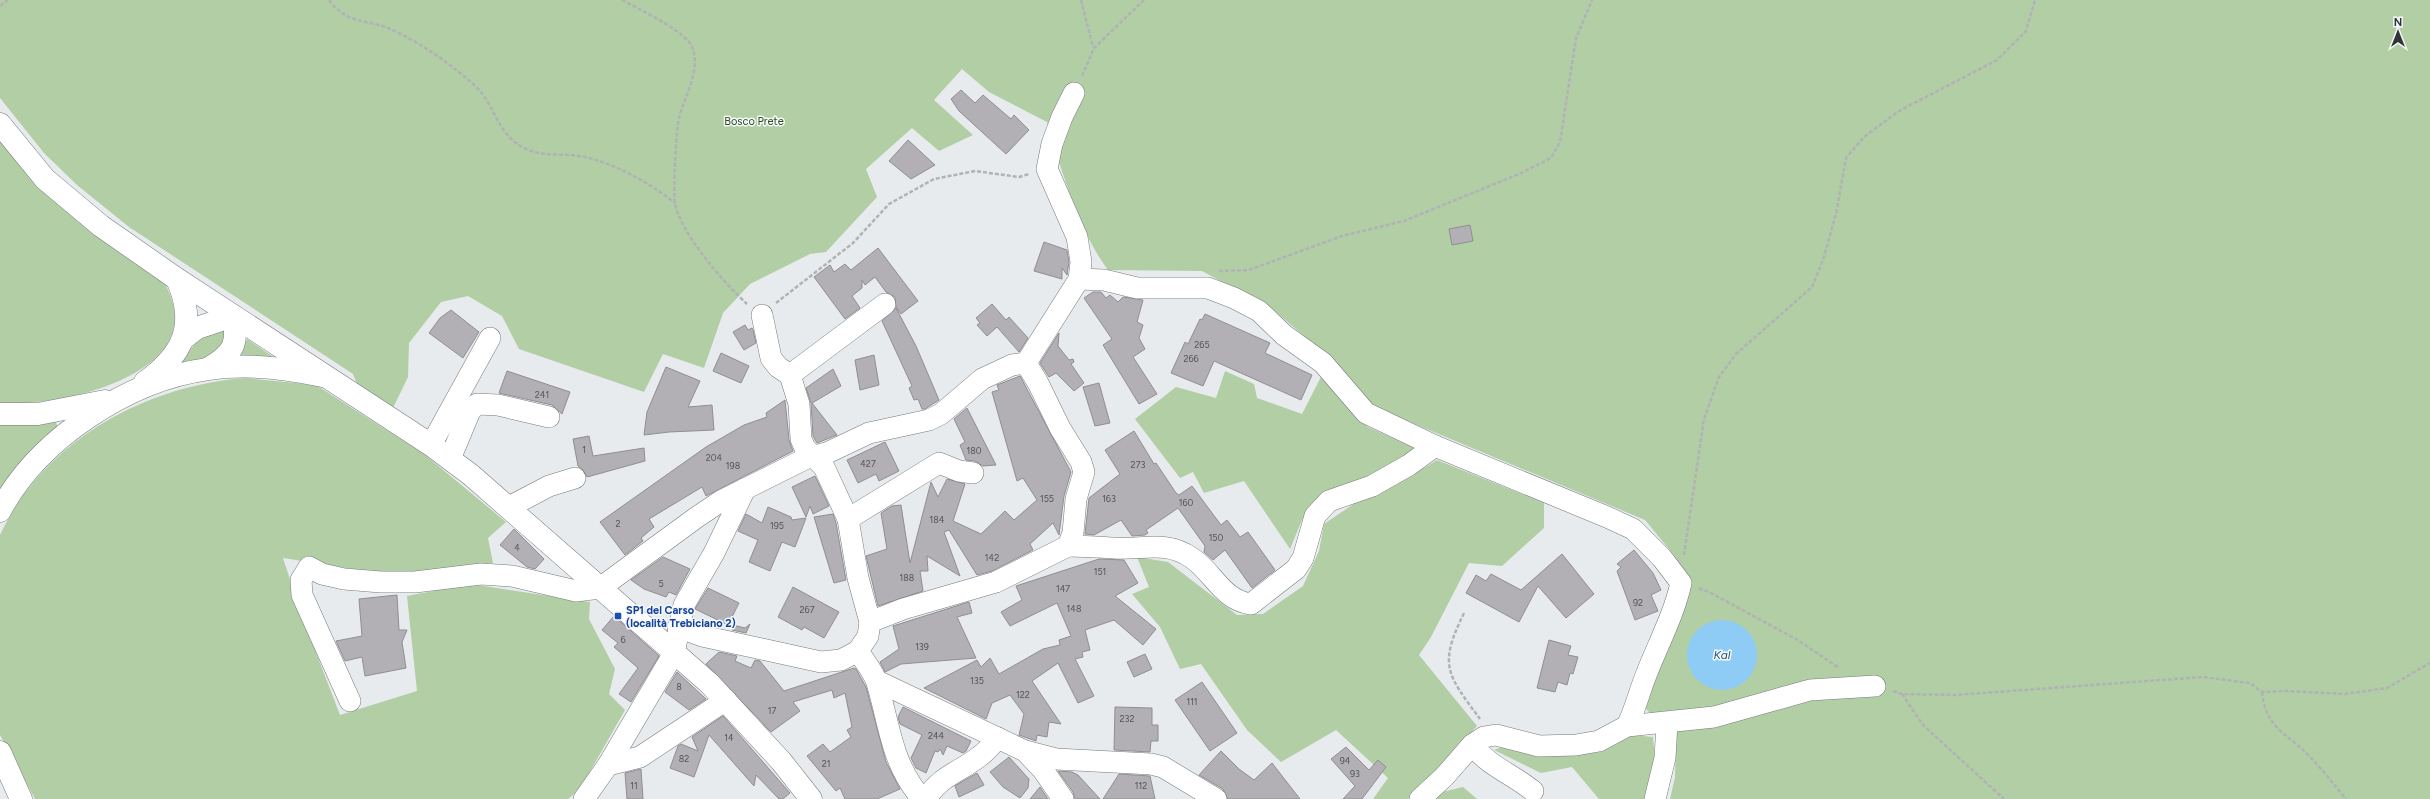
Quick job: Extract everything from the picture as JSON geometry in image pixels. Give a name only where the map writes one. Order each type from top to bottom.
[{"type":"main road","points":[[0,124],[28,161],[63,195],[101,226],[177,279],[323,376],[431,445],[509,507],[726,700],[781,761],[811,799]]},
{"type":"main road","points":[[177,279],[184,295],[187,312],[184,338]]},
{"type":"main road","points":[[0,511],[20,480],[54,445],[95,413],[130,392],[163,369],[184,338],[197,328],[233,316]]},
{"type":"main road","points":[[209,368],[226,358],[232,349],[236,331],[233,316]]},
{"type":"main road","points":[[0,414],[38,414],[92,405],[179,375],[209,368],[286,368],[323,376]]},
{"type":"main road","points":[[0,752],[21,799]]},
{"type":"main road","points":[[0,786],[6,799]]},
{"type":"street","points":[[350,701],[302,595],[301,580],[309,567],[322,574],[344,579],[381,582],[415,582],[481,574],[512,576],[576,591],[600,588],[721,501],[814,456],[829,452],[869,433],[928,420],[941,414],[982,379],[1012,365],[1026,363],[1079,280],[1081,262],[1077,237],[1047,169],[1052,144],[1062,117],[1074,93]]},
{"type":"street","points":[[1079,280],[1104,280],[1136,288],[1208,288],[1234,298],[1259,311],[1284,335],[1323,363],[1366,413],[1435,446],[1633,529],[1662,558],[1681,583],[1673,613],[1642,686],[1636,708],[1627,726]]},
{"type":"street","points":[[790,375],[885,304]]},
{"type":"street","points":[[678,627],[702,636],[821,662],[841,660],[858,651],[868,636],[870,622],[858,578],[848,519],[824,467],[806,448],[801,439],[799,404],[790,375],[778,367],[771,358],[762,315]]},
{"type":"street","points":[[431,445],[490,338]]},
{"type":"street","points":[[1026,363],[1060,428],[1081,462],[1084,472],[1076,499],[1073,533],[1068,546]]},
{"type":"street","points":[[450,459],[470,411],[477,404],[498,405],[549,417]]},
{"type":"street","points":[[870,622],[903,609],[996,582],[1068,546],[1096,545],[1115,548],[1144,546],[1171,549],[1194,559],[1232,597],[1242,603],[1251,604],[1296,569],[1303,558],[1315,516],[1330,501],[1372,486],[1410,465],[1435,446]]},
{"type":"street","points":[[848,519],[939,463],[959,471],[973,473]]},
{"type":"street","points":[[509,507],[549,486],[575,478]]},
{"type":"street","points":[[584,799],[608,765],[674,653],[678,627],[684,605],[714,553],[745,489]]},
{"type":"street","points":[[858,651],[877,681],[888,734],[897,759],[910,786],[922,799]]},
{"type":"street","points":[[877,681],[1025,751],[1056,759],[1151,764],[1163,767],[1216,799]]},
{"type":"street","points":[[1420,799],[1478,741],[1496,735],[1539,746],[1576,745],[1599,741],[1627,726],[1714,717],[1810,690],[1875,686]]},
{"type":"street","points":[[608,765],[640,757],[726,700]]},
{"type":"street","points":[[1655,799],[1665,758],[1667,723]]},
{"type":"street","points":[[926,799],[933,789],[951,773],[980,756],[998,738]]},
{"type":"street","points":[[1478,741],[1484,760],[1518,779],[1532,791]]},
{"type":"street","points":[[1025,751],[1043,770],[1063,799]]},
{"type":"path","points":[[0,6],[8,0]]},
{"type":"path","points":[[329,0],[334,6],[355,21],[386,27],[406,36],[454,68],[480,92],[516,143],[536,153],[589,158],[633,174],[650,184],[675,203],[694,241],[708,260],[746,303],[762,315],[853,243],[889,204],[934,179],[975,171],[1019,177],[1047,169]]},
{"type":"path","points":[[622,0],[677,32],[689,43],[694,54],[694,72],[679,119],[675,203]]},
{"type":"path","points":[[1081,0],[1094,48]]},
{"type":"path","points":[[1074,93],[1094,48],[1144,0]]},
{"type":"path","points":[[1218,271],[1249,270],[1342,236],[1404,221],[1519,174],[1551,158],[1560,142],[1576,38],[1592,0]]},
{"type":"path","points":[[1844,670],[1796,639],[1709,592],[1681,583],[1685,544],[1704,419],[1719,377],[1736,354],[1812,287],[1823,260],[1836,214],[1846,158],[1864,137],[1899,111],[1997,60],[2026,31],[2036,0]]},
{"type":"path","points":[[1464,613],[1452,638],[1449,674],[1457,688],[1482,722],[1478,741]]},
{"type":"path","points":[[1875,686],[1902,694],[1955,695],[2203,676],[2250,683],[2262,692],[2286,691],[2345,694],[2387,688],[2430,663]]},
{"type":"path","points":[[2262,692],[2263,704],[2275,727],[2309,755],[2346,799]]},
{"type":"path","points":[[1902,694],[1923,725],[2004,799]]},
{"type":"green space","name":"Bosco Prete","points":[[0,0],[2430,0],[2430,799],[1670,799],[1675,777],[1676,739],[1644,707],[1687,578],[1674,555],[1645,520],[1374,407],[1329,357],[1271,308],[1202,271],[1108,270],[1088,238],[1080,219],[1058,159],[1047,122],[989,92],[962,69],[934,100],[973,135],[939,151],[912,128],[866,169],[877,197],[826,252],[810,254],[750,284],[723,313],[704,368],[663,354],[644,392],[519,349],[502,316],[468,296],[441,302],[409,343],[408,377],[393,408],[357,384],[353,374],[129,227],[77,185],[44,153],[0,98]]},
{"type":"green space","points":[[0,142],[39,186],[165,284],[175,315],[169,341],[151,362],[124,379],[92,391],[59,399],[27,403],[0,403]]},
{"type":"green space","points":[[224,329],[226,343],[207,358],[181,364],[199,337]]},
{"type":"green space","points":[[247,339],[272,356],[273,357],[240,356]]},
{"type":"green space","points":[[1225,371],[1254,384],[1257,398],[1302,414],[1323,373],[1349,409],[1368,427],[1417,449],[1365,481],[1326,493],[1302,520],[1290,549],[1244,481],[1204,493],[1193,472],[1180,478],[1135,419],[1176,387],[1216,398]]},
{"type":"green space","points":[[245,378],[316,385],[424,454],[506,522],[488,538],[493,563],[391,575],[283,558],[302,616],[340,715],[417,691],[407,596],[470,584],[590,602],[589,619],[615,669],[609,694],[625,710],[580,789],[568,799],[35,799],[0,735],[0,535],[19,502],[43,472],[70,446],[101,424],[135,406],[170,393],[207,383]]},
{"type":"green space","points":[[56,422],[58,429],[17,468],[0,490],[0,424]]},
{"type":"green space","points":[[1437,460],[1544,503],[1544,528],[1502,566],[1469,563],[1431,637],[1419,655],[1477,726],[1430,780],[1408,799],[1373,799],[1388,778],[1336,730],[1281,762],[1247,730],[1201,664],[1180,669],[1160,627],[1132,594],[1149,587],[1137,557],[1168,562],[1237,615],[1263,614],[1303,586],[1319,551],[1324,524],[1361,499],[1408,478]]},
{"type":"green space","points":[[1633,735],[1653,737],[1655,759],[1645,799],[1599,799],[1572,767],[1541,773],[1494,750],[1504,746],[1559,754],[1602,752]]},
{"type":"green space","points":[[1463,787],[1477,799],[1431,799],[1438,793]]},
{"type":"water","name":"Kal","points":[[1715,620],[1729,620],[1742,626],[1751,635],[1755,641],[1757,655],[1755,669],[1747,680],[1736,688],[1729,690],[1715,690],[1708,688],[1697,680],[1689,669],[1687,662],[1687,648],[1689,641],[1697,630],[1708,622]]},
{"type":"building","points":[[961,90],[975,103],[983,95],[1011,119],[1014,115],[1029,130],[1006,154],[959,111],[951,99]]},
{"type":"building","points":[[908,140],[935,165],[911,179],[889,161]]},
{"type":"building","points":[[1470,225],[1473,241],[1452,245],[1449,229]]},
{"type":"building","points":[[1044,242],[1067,250],[1069,262],[1067,275],[1062,268],[1062,279],[1034,271]]},
{"type":"building","points":[[878,248],[918,301],[901,314],[896,307],[895,297],[886,292],[875,277],[865,285],[862,280],[862,288],[852,296],[860,308],[845,319],[814,277],[830,265],[834,272],[845,264],[851,270]]},
{"type":"building","points":[[1093,292],[1101,292],[1106,298],[1110,295],[1118,302],[1123,297],[1143,300],[1137,322],[1143,325],[1139,338],[1145,349],[1133,357],[1157,394],[1139,404],[1103,345],[1112,339],[1084,298]]},
{"type":"building","points":[[992,304],[1006,320],[1009,317],[1028,338],[1019,352],[997,327],[987,336],[977,325],[980,323],[976,318]]},
{"type":"building","points":[[896,308],[916,346],[939,400],[925,409],[922,409],[918,399],[914,400],[909,388],[912,386],[882,321]]},
{"type":"building","points":[[451,310],[479,332],[463,358],[429,333],[440,318]]},
{"type":"building","points":[[1205,314],[1270,343],[1265,353],[1312,375],[1301,400],[1214,361],[1203,386],[1171,373],[1185,342],[1188,344],[1200,319],[1202,320]]},
{"type":"building","points":[[745,325],[748,330],[752,328],[756,343],[744,350],[733,332]]},
{"type":"building","points":[[1059,333],[1058,346],[1069,360],[1073,359],[1074,362],[1071,364],[1084,383],[1074,391],[1056,373],[1049,377],[1040,363]]},
{"type":"building","points":[[721,353],[749,366],[741,383],[713,371]]},
{"type":"building","points":[[874,355],[879,385],[860,390],[855,360]]},
{"type":"building","points":[[666,367],[700,381],[688,407],[712,405],[714,430],[669,432],[644,435],[647,412]]},
{"type":"building","points":[[833,369],[841,386],[812,403],[837,435],[817,443],[813,436],[811,403],[806,388]]},
{"type":"building","points":[[507,371],[570,392],[562,414],[552,405],[499,393]]},
{"type":"building","points":[[1020,376],[1071,472],[1064,496],[1059,535],[1053,523],[1030,544],[1033,550],[992,571],[977,575],[949,530],[944,532],[960,576],[927,556],[928,571],[920,571],[923,591],[878,606],[866,556],[887,549],[881,513],[892,506],[901,505],[910,563],[931,482],[938,497],[947,479],[965,484],[953,521],[981,534],[1005,511],[1014,520],[1037,500],[1023,478],[1017,481],[992,392],[999,390],[997,385]]},
{"type":"building","points":[[1099,383],[1110,423],[1095,426],[1083,387]]},
{"type":"building","points":[[785,400],[789,440],[793,451],[706,496],[702,487],[649,519],[654,527],[641,538],[643,541],[625,555],[600,522],[706,447],[744,425],[767,417],[766,413]]},
{"type":"building","points":[[967,408],[996,465],[983,466],[975,461],[966,460],[960,445],[965,442],[954,419]]},
{"type":"building","points":[[1134,431],[1154,464],[1156,463],[1176,493],[1179,495],[1192,486],[1221,525],[1227,520],[1240,537],[1248,532],[1275,570],[1252,588],[1225,550],[1213,560],[1204,552],[1205,546],[1178,508],[1146,530],[1148,533],[1145,535],[1132,536],[1121,520],[1094,535],[1085,534],[1089,498],[1120,474],[1105,450]]},
{"type":"building","points":[[589,436],[593,456],[644,448],[645,461],[587,477],[583,470],[578,466],[573,439]]},
{"type":"building","points":[[885,442],[899,471],[879,481],[876,474],[858,483],[847,460]]},
{"type":"building","points":[[815,476],[829,506],[813,514],[810,506],[806,517],[792,487]]},
{"type":"building","points":[[768,507],[791,517],[792,520],[806,518],[795,547],[782,542],[770,571],[749,562],[758,540],[738,531],[746,514],[762,523]]},
{"type":"building","points":[[833,514],[836,523],[846,580],[834,583],[814,517]]},
{"type":"building","points":[[514,529],[544,559],[535,569],[527,567],[500,545]]},
{"type":"building","points":[[1634,550],[1653,573],[1661,590],[1651,595],[1658,611],[1635,620],[1617,571],[1621,567],[1617,564]]},
{"type":"building","points":[[1562,554],[1594,594],[1566,618],[1538,586],[1519,622],[1466,593],[1476,575],[1486,581],[1491,574],[1521,590]]},
{"type":"building","points":[[663,557],[690,569],[676,595],[669,592],[666,597],[644,589],[631,580]]},
{"type":"building","points":[[1099,559],[1124,560],[1138,583],[1115,596],[1156,629],[1143,645],[1114,620],[1085,630],[1090,650],[1082,652],[1083,657],[1075,659],[1094,696],[1078,703],[1058,663],[1032,681],[1061,724],[1049,722],[1047,737],[1037,735],[1036,741],[1019,735],[1024,714],[1010,695],[992,703],[986,719],[924,688],[977,660],[981,667],[990,658],[999,674],[1043,649],[1060,645],[1059,640],[1071,636],[1057,603],[1010,626],[1001,612],[1022,600],[1016,586]]},
{"type":"building","points":[[793,587],[839,612],[824,638],[804,627],[802,630],[778,617]]},
{"type":"building","points":[[708,588],[739,603],[728,625],[695,609]]},
{"type":"building","points":[[397,595],[399,630],[407,630],[402,642],[406,668],[365,676],[362,657],[345,661],[336,641],[362,636],[359,599]]},
{"type":"building","points":[[969,602],[972,613],[957,617],[976,658],[901,664],[885,672],[880,662],[899,649],[893,626]]},
{"type":"building","points":[[614,616],[659,656],[631,702],[619,694],[638,668],[614,647],[618,643],[602,630]]},
{"type":"building","points":[[750,624],[746,633],[732,630],[733,625],[745,628]]},
{"type":"building","points":[[1549,640],[1571,646],[1568,655],[1578,657],[1573,674],[1570,673],[1567,685],[1558,682],[1555,692],[1537,688]]},
{"type":"building","points":[[719,652],[737,656],[735,661],[751,668],[755,660],[760,661],[784,691],[854,668],[856,669],[866,687],[886,762],[900,789],[877,799],[845,799],[840,788],[836,791],[807,756],[823,744],[830,752],[851,737],[847,730],[852,727],[845,693],[834,698],[832,690],[793,702],[800,711],[771,732],[706,664]]},
{"type":"building","points":[[1145,654],[1152,669],[1134,677],[1127,662]]},
{"type":"building","points":[[677,672],[706,699],[689,710],[665,692]]},
{"type":"building","points":[[1202,682],[1237,733],[1210,751],[1175,700]]},
{"type":"building","points":[[903,707],[971,741],[966,751],[963,753],[947,746],[943,755],[940,749],[938,752],[935,751],[926,773],[916,768],[911,758],[922,735],[900,724],[898,717]]},
{"type":"building","points":[[1115,707],[1152,708],[1152,725],[1158,725],[1158,741],[1151,741],[1150,752],[1114,750]]},
{"type":"building","points":[[723,716],[790,793],[783,799],[779,799],[756,775],[754,786],[709,735],[694,777],[670,768],[678,746],[681,744],[698,751],[692,737]]},
{"type":"building","points":[[1346,747],[1369,770],[1378,760],[1386,767],[1362,799],[1343,799],[1355,786],[1331,759]]},
{"type":"building","points":[[1221,751],[1239,769],[1254,780],[1272,763],[1300,799],[1228,799],[1223,789],[1199,775]]},
{"type":"building","points":[[1009,757],[1029,779],[1028,788],[1020,798],[1003,787],[990,772]]},
{"type":"building","points":[[641,769],[643,799],[627,799],[625,773]]},
{"type":"building","points":[[1058,771],[1072,772],[1078,775],[1100,799],[1075,799],[1073,792]]},
{"type":"building","points":[[977,773],[984,785],[959,797],[955,786]]},
{"type":"building","points":[[1119,774],[1150,776],[1155,799],[1103,799]]},
{"type":"building","points":[[1040,787],[1048,799],[1030,799]]},
{"type":"place","name":"SP1 del Carso (località Trebiciano 2)","points":[[618,616]]}]
